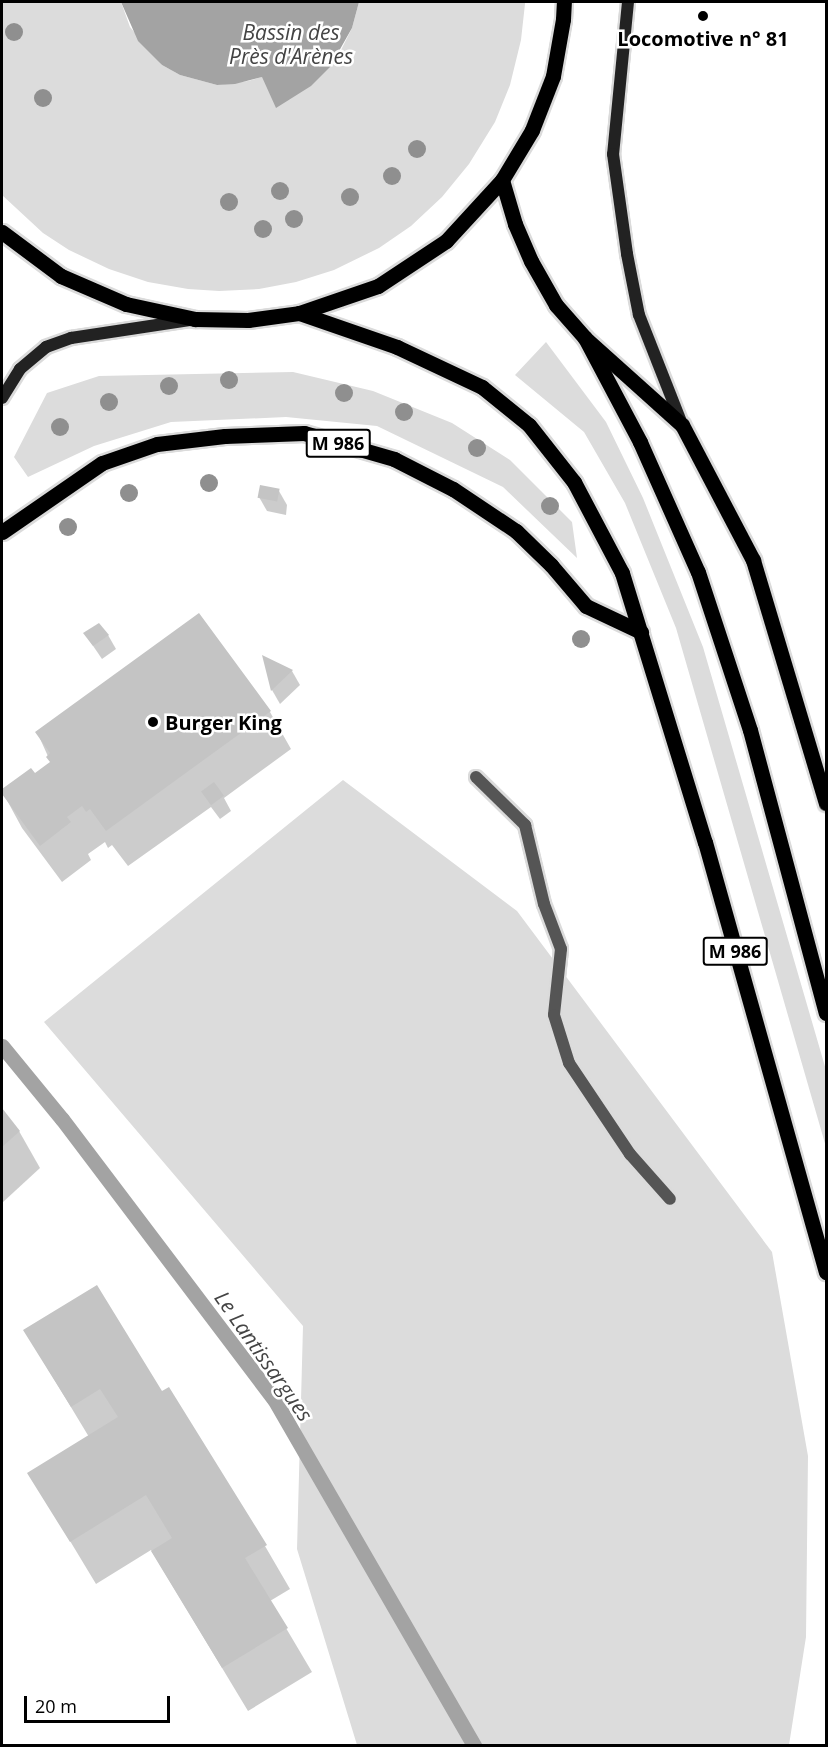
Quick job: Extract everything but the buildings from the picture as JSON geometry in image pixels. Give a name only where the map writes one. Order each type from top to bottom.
[{"type":"main road","points":[[2,398],[20,369],[46,347],[71,338],[195,319],[248,320],[299,313],[378,286],[446,241],[502,180],[532,130],[553,76],[564,19],[564,2]]},
{"type":"main road","points":[[628,2],[614,154],[627,254],[639,315],[682,425],[753,560],[826,803]]},
{"type":"main road","points":[[502,180],[515,224],[531,261],[556,305],[585,338],[682,425]]},
{"type":"main road","points":[[2,232],[61,276],[126,304],[195,319]]},
{"type":"main road","name":"M 986","points":[[299,313],[397,347],[483,387],[529,425],[574,482],[622,573],[641,632],[705,842],[826,1272]]},
{"type":"main road","points":[[585,338],[640,442],[698,572],[750,730],[826,1013]]},
{"type":"main road","name":"M 986","points":[[2,532],[102,463],[157,444],[225,436],[304,433],[394,459],[453,489],[516,531],[586,606],[641,632]]},
{"type":"lane","points":[[476,777],[525,825],[544,904],[561,949],[554,1015],[569,1063],[630,1154],[670,1199]]},
{"type":"shaded area","points":[[2,2],[121,2],[130,27],[162,65],[180,75],[217,85],[248,81],[339,54],[352,28],[359,2],[525,2],[525,4],[521,40],[510,85],[495,122],[469,164],[442,197],[411,226],[379,248],[334,270],[296,282],[259,289],[219,291],[188,289],[148,282],[109,269],[69,250],[43,233],[2,195]]},
{"type":"shaded area","points":[[546,342],[606,422],[643,498],[703,647],[826,1070],[826,1147],[676,628],[625,503],[584,432],[515,375]]},
{"type":"shaded area","points":[[293,372],[373,391],[452,423],[510,460],[572,522],[577,558],[503,487],[377,426],[286,417],[171,422],[94,446],[28,477],[14,457],[47,393],[99,376]]},
{"type":"shaded area","points":[[343,780],[517,911],[772,1252],[808,1456],[806,1637],[789,1745],[357,1745],[297,1549],[303,1326],[44,1022]]},
{"type":"water","name":"Bassin des Près d'Arènes","points":[[121,2],[359,2],[352,28],[330,67],[311,86],[276,108],[262,77],[235,84],[217,85],[180,75],[162,65],[138,41]]},
{"type":"waterway","name":"Le Lantissargues","points":[[2,1046],[62,1119],[274,1399],[474,1746]]},
{"type":"place","name":"Locomotive n° 81","points":[[703,16]]},
{"type":"place","name":"Burger King","points":[[153,722]]}]
